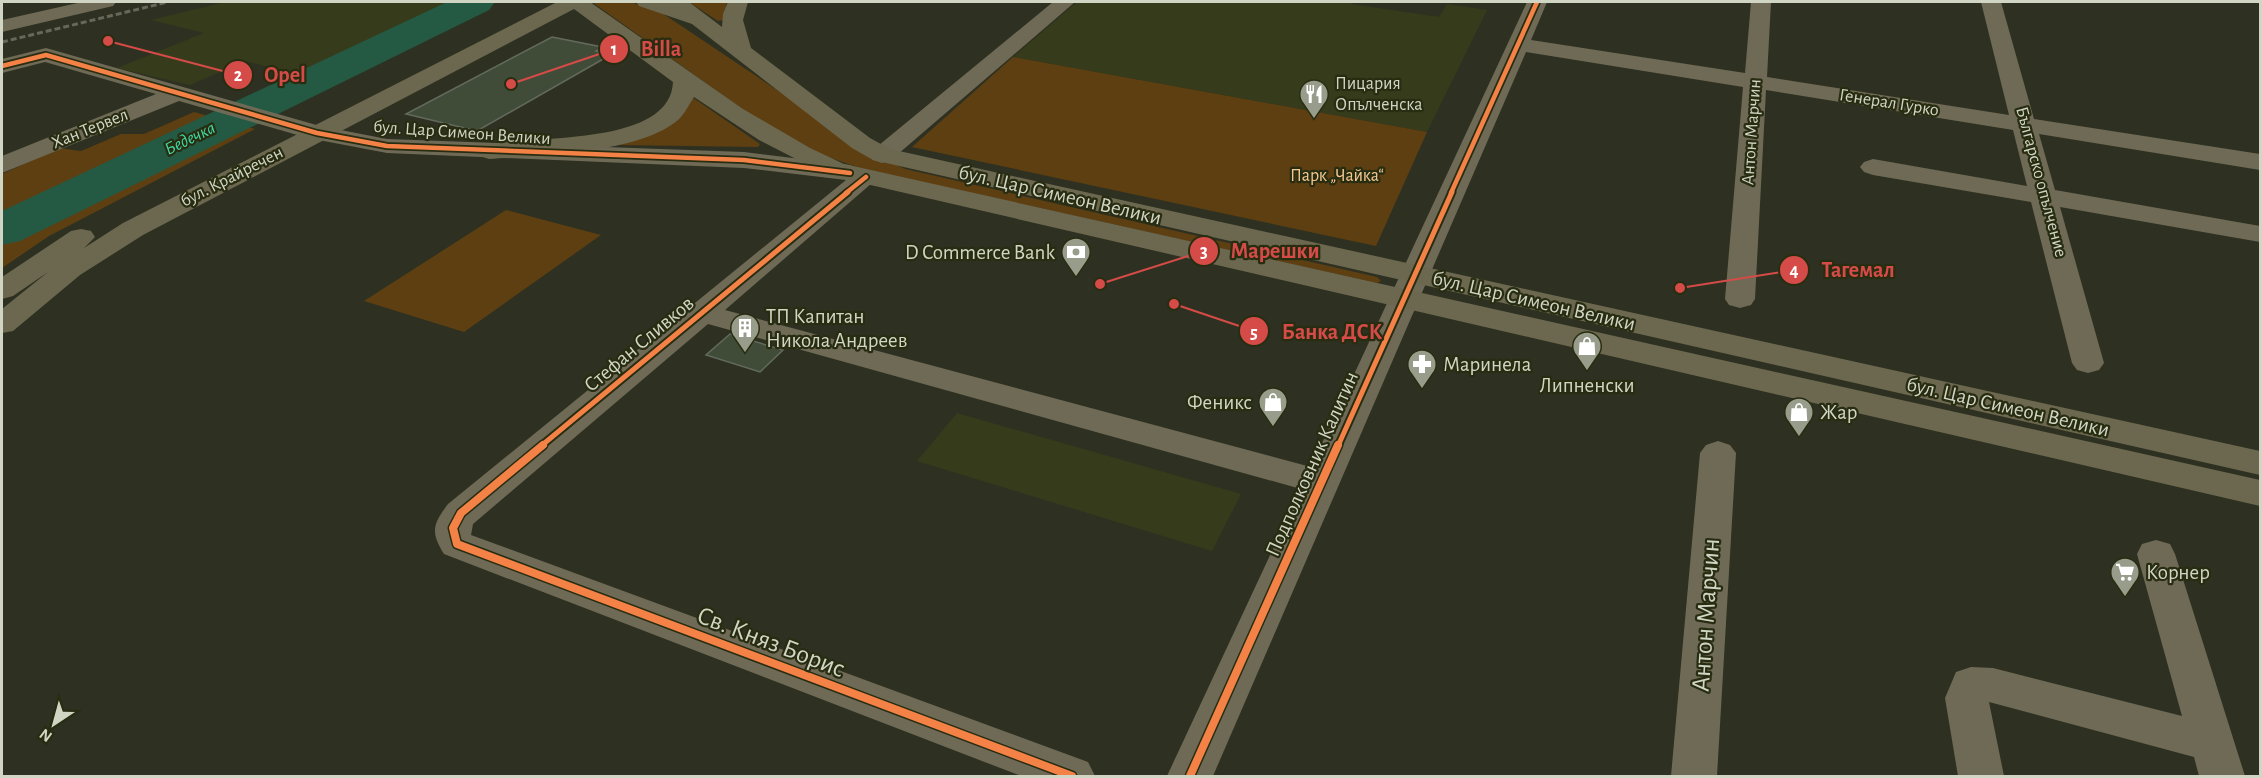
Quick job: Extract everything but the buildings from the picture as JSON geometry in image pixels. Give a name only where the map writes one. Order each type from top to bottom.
[{"type":"main road","name":"бул. Крайречен","points":[[2,324],[61,276],[106,246],[305,129],[543,2]]},
{"type":"main road","name":"бул. Крайречен","points":[[2,290],[90,231],[572,2]]},
{"type":"main road","name":"бул. Цар Симеон Велики","points":[[578,2],[684,76],[744,123],[812,160],[866,168],[1409,287],[2135,450],[2260,464]]},
{"type":"main road","points":[[646,2],[708,23]]},
{"type":"main road","name":"бул. Цар Симеон Велики","points":[[677,2],[708,23],[861,143],[866,168]]},
{"type":"main road","points":[[738,2],[732,12],[731,24],[741,50]]},
{"type":"main road","points":[[489,151],[585,144],[635,131],[661,119],[678,104],[683,95],[684,76]]},
{"type":"main road","name":"бул. Цар Симеон Велики","points":[[2135,450],[2260,493]]},
{"type":"street","points":[[2,26],[106,2]]},
{"type":"street","name":"Стефан Сливков","points":[[457,544],[453,540],[452,528],[461,513],[702,313],[866,168],[1065,2]]},
{"type":"street","name":"Подполковник Калитин","points":[[1190,777],[1537,2]]},
{"type":"street","name":"Антон Марчин","points":[[1740,298],[1761,2]]},
{"type":"street","name":"Българско опълчение","points":[[1991,2],[2026,124],[2088,363]]},
{"type":"street","name":"Генерал Гурко","points":[[1518,44],[2260,162]]},
{"type":"street","name":"бул. Цар Симеон Велики","points":[[2,66],[46,55],[305,129],[387,146],[744,160],[866,168]]},
{"type":"street","name":"Хан Тервел","points":[[2,165],[189,95]]},
{"type":"street","points":[[1873,167],[2260,234]]},
{"type":"street","points":[[702,313],[1322,482]]},
{"type":"street","name":"Антон Марчин","points":[[1694,777],[1718,453]]},
{"type":"street","name":"Св. Княз Борис","points":[[457,544],[1072,777]]},
{"type":"street","points":[[2156,554],[2217,760]]},
{"type":"street","points":[[1981,777],[1967,698],[1971,684],[1993,685],[2217,760]]},
{"type":"shaded area","points":[[225,2],[454,2],[299,74],[245,61],[190,85],[117,68],[204,33],[151,20]]},
{"type":"shaded area","points":[[1077,2],[1352,2],[1351,4],[1439,17],[1447,4],[1487,10],[1427,132],[1013,57]]},
{"type":"shaded area","points":[[957,413],[1241,494],[1212,551],[917,461]]},
{"type":"green space","points":[[592,2],[633,3],[662,13],[865,149],[905,169],[1377,277],[1381,281],[1377,283],[860,168],[805,149],[765,125]]},
{"type":"green space","points":[[689,2],[727,2],[724,20],[718,21]]},
{"type":"green space","name":"Парк „Чайка“","points":[[1013,57],[1427,132],[1376,246],[912,147]]},
{"type":"green space","points":[[692,97],[760,144],[758,147],[617,145]]},
{"type":"green space","points":[[194,112],[255,129],[49,236],[2,268],[2,174],[59,148],[81,151],[121,134],[144,134]]},
{"type":"green space","points":[[506,210],[601,235],[464,332],[364,301]]},
{"type":"waterway","name":"Бедечка","points":[[2,230],[476,2]]},
{"type":"railway","points":[[2,42],[168,2]]},
{"type":"cycle path","points":[[1190,776],[1537,2]]},
{"type":"cycle path","points":[[2,66],[46,55],[317,133],[387,146],[744,160],[850,173]]},
{"type":"cycle path","points":[[866,177],[461,513],[454,524],[452,532],[454,540],[457,544],[1072,776]]},
{"type":"place","name":"Opel","points":[[108,41]]},
{"type":"place","name":"Billa","points":[[511,84]]},
{"type":"place","name":"Пицария Опълченска","points":[[1314,120]]},
{"type":"place","name":"D Commerce Bank","points":[[1076,278]]},
{"type":"place","name":"Марешки","points":[[1100,284]]},
{"type":"place","name":"Тагемал","points":[[1680,288]]},
{"type":"place","name":"Банка ДСК","points":[[1174,304]]},
{"type":"place","name":"ТП Капитан Никола Андреев","points":[[745,354]]},
{"type":"place","name":"Липненски","points":[[1587,372]]},
{"type":"place","name":"Маринела","points":[[1422,390]]},
{"type":"place","name":"Феникс","points":[[1273,428]]},
{"type":"place","name":"Жар","points":[[1799,438]]},
{"type":"place","name":"Корнер","points":[[2125,598]]}]
